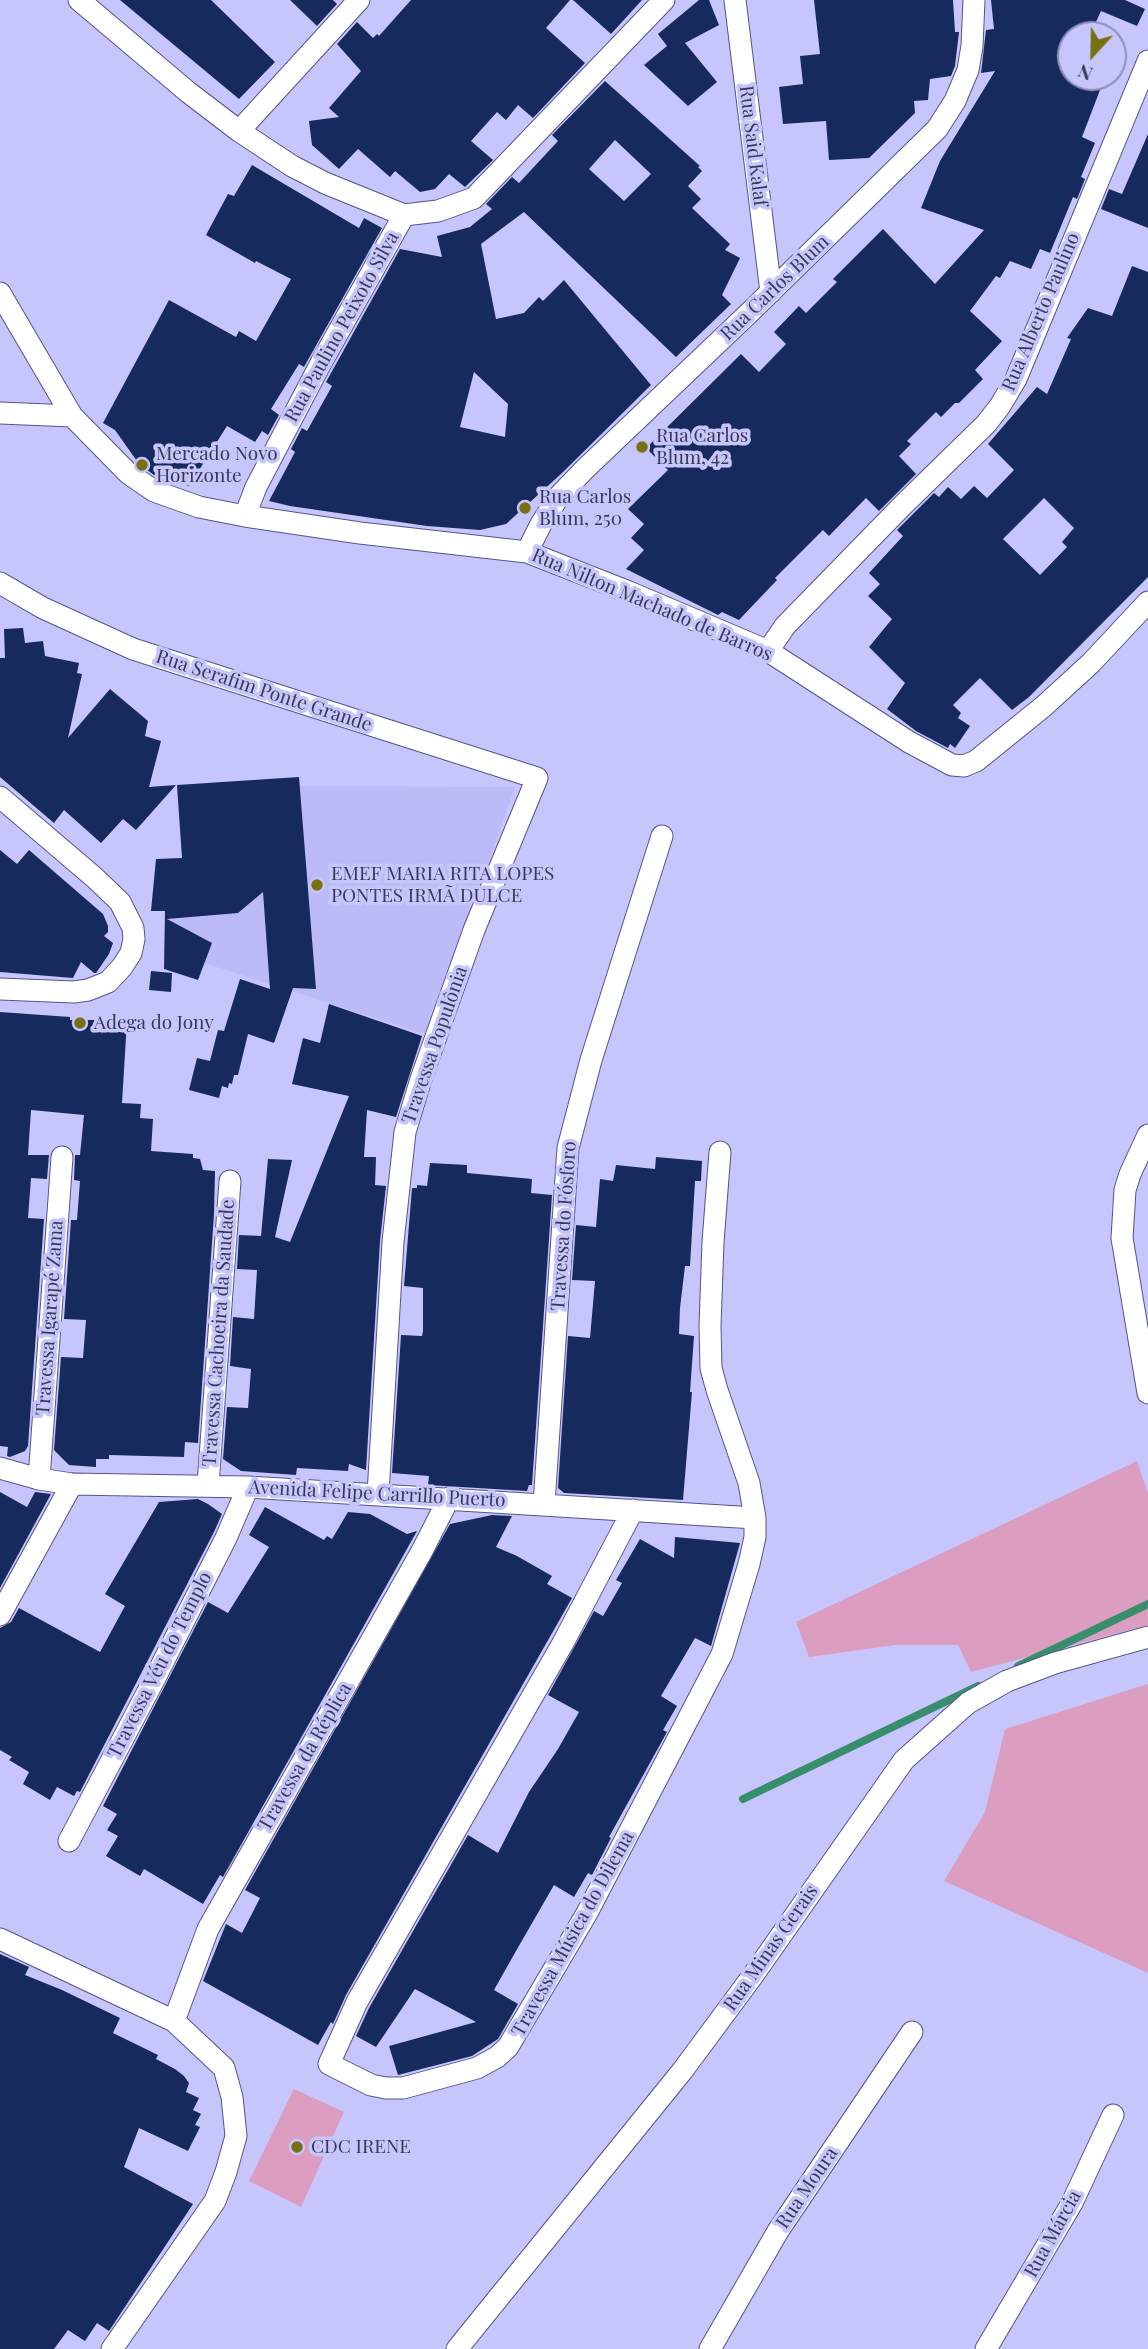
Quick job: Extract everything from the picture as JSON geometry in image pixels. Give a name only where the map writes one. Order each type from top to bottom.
[{"type":"street","points":[[79,0],[188,92],[239,131],[292,166],[325,183],[404,215],[438,211],[474,198],[664,0]]},
{"type":"street","points":[[239,131],[359,0]]},
{"type":"street","name":"Rua Said Kalaf","points":[[735,0],[771,292]]},
{"type":"street","name":"Rua Carlos Blum","points":[[527,552],[541,523],[559,496],[937,129],[956,101],[968,71],[974,0]]},
{"type":"street","name":"Rua Alberto Paulino","points":[[768,652],[785,626],[986,424],[1000,406],[1016,379],[1148,61]]},
{"type":"street","name":"Rua Paulino Peixoto Silva","points":[[245,516],[256,488],[322,361],[404,215]]},
{"type":"street","name":"Rua Nilton Machado de Barros","points":[[0,293],[72,416],[128,472],[154,491],[199,508],[245,516],[360,533],[527,552],[629,592],[768,652],[909,742],[952,765],[964,766],[976,761],[1044,706],[1091,663],[1148,602]]},
{"type":"street","points":[[0,413],[72,416]]},
{"type":"street","name":"Rua Serafim Ponte Grande","points":[[0,583],[43,608],[133,649],[537,778]]},
{"type":"street","name":"Travessa Populônia","points":[[378,1494],[393,1242],[405,1132],[474,930],[537,778]]},
{"type":"street","points":[[0,797],[120,902],[133,928],[134,939],[131,953],[122,967],[108,982],[88,990],[74,992],[0,989]]},
{"type":"street","name":"Travessa do Fósforo","points":[[544,1504],[568,1148],[591,1060],[662,836]]},
{"type":"street","points":[[1148,1135],[1139,1172],[1124,1200],[1122,1238],[1148,1393]]},
{"type":"street","name":"Travessa Música do Dilema","points":[[633,1510],[563,1643],[357,2002],[329,2064],[371,2085],[403,2088],[477,2068],[508,2047],[593,1902],[722,1654],[749,1564],[755,1537],[755,1518],[749,1483],[712,1368],[712,1254],[720,1153]]},
{"type":"street","name":"Travessa Igarapé Zama","points":[[39,1479],[62,1157]]},
{"type":"street","name":"Travessa Cachoeira da Saudade","points":[[208,1485],[230,1181]]},
{"type":"street","name":"Avenida Felipe Carrillo Puerto","points":[[0,1468],[39,1479],[72,1484],[208,1485],[755,1518]]},
{"type":"street","points":[[0,1615],[72,1484]]},
{"type":"street","name":"Travessa Véu do Templo","points":[[69,1841],[226,1538],[248,1487]]},
{"type":"street","name":"Travessa da Réplica","points":[[174,2021],[208,1929],[422,1551],[449,1498]]},
{"type":"street","name":"Rua Minas Gerais","points":[[457,2349],[683,2070],[904,1760],[968,1703],[1007,1681],[1055,1662],[1148,1637]]},
{"type":"street","points":[[0,1939],[174,2021],[224,2068],[232,2097],[236,2136],[215,2201],[112,2349]]},
{"type":"street","name":"Rua Moura","points":[[710,2349],[778,2231],[912,2032]]},
{"type":"street","name":"Rua Márcia","points":[[986,2349],[1072,2203],[1113,2115]]},
{"type":"shaded area","name":"EMEF MARIA RITA LOPES PONTES IRMÃ DULCE","points":[[177,785],[515,787],[428,1035],[164,950],[165,911],[151,911],[156,859],[182,858]]},
{"type":"shaded area","points":[[1137,1461],[1148,1493],[1148,1625],[971,1672],[958,1645],[895,1645],[809,1657],[796,1622]]},
{"type":"shaded area","points":[[1148,1684],[1148,1973],[944,1881],[985,1812],[1005,1729]]},
{"type":"shaded area","name":"CDC IRENE","points":[[294,2089],[344,2112],[301,2207],[249,2181]]},
{"type":"building","points":[[120,0],[211,0],[275,62],[239,99]]},
{"type":"building","points":[[290,0],[333,0],[337,4],[317,26]]},
{"type":"building","points":[[411,0],[570,0],[546,28],[585,63],[533,118],[518,105],[506,120],[497,112],[471,141],[493,160],[465,187],[449,174],[435,189],[420,192],[395,171],[390,177],[358,149],[339,169],[312,145],[309,121],[339,117],[329,108],[361,71],[337,44],[357,22],[373,38],[377,34],[379,36]]},
{"type":"building","points":[[573,0],[642,0],[611,34]]},
{"type":"building","points":[[699,0],[709,0],[719,25],[685,43],[717,82],[688,106],[644,65],[667,46],[658,34]]},
{"type":"building","points":[[814,0],[953,0],[955,32],[959,32],[955,66],[951,76],[930,79],[928,100],[914,101],[915,113],[869,158],[829,160],[826,121],[783,124],[779,87],[803,84],[800,56],[820,54]]},
{"type":"building","points":[[991,0],[1125,0],[1145,9],[1137,26],[1101,11],[1096,21],[1057,21],[1057,91],[1100,91],[1082,137],[1095,143],[1081,177],[1085,179],[1077,199],[1073,197],[1050,253],[1040,249],[1031,269],[1010,261],[1000,278],[996,276],[970,311],[1002,341],[975,370],[983,379],[941,417],[936,412],[907,441],[911,444],[899,456],[916,474],[879,511],[866,498],[829,536],[823,530],[775,578],[777,580],[739,620],[722,612],[718,615],[626,569],[644,550],[631,538],[644,524],[628,509],[668,470],[646,448],[741,354],[759,372],[786,344],[774,332],[799,306],[806,313],[837,282],[833,279],[883,229],[935,284],[984,230],[921,208],[940,161],[995,71],[981,73],[986,30],[994,29]]},
{"type":"building","points":[[605,81],[700,166],[698,167],[702,171],[688,186],[701,199],[692,208],[730,244],[725,250],[740,258],[722,295],[731,304],[676,357],[524,212],[481,244],[496,319],[524,313],[539,297],[543,301],[564,280],[651,385],[506,524],[480,530],[427,526],[269,501],[295,452],[291,449],[302,428],[307,431],[332,386],[326,382],[400,249],[442,257],[437,236],[470,227],[492,209],[486,204],[512,177],[519,183],[558,141],[552,135]],"holes":[[[615,140],[651,174],[624,201],[589,169]],[[474,372],[508,404],[505,437],[460,427]]]},
{"type":"building","points":[[1148,134],[1148,228],[1101,209],[1109,189],[1122,194]]},
{"type":"building","points":[[252,165],[359,228],[364,218],[382,228],[304,367],[299,364],[271,409],[279,415],[268,435],[262,431],[255,442],[227,426],[189,486],[154,475],[139,464],[115,430],[103,423],[169,300],[236,337],[239,331],[256,341],[291,279],[256,261],[255,263],[206,235],[228,194],[234,196]]},
{"type":"building","points":[[1132,266],[1148,272],[1148,577],[1029,697],[1012,710],[980,678],[953,705],[961,713],[958,718],[970,726],[955,748],[950,744],[948,748],[916,731],[887,709],[905,683],[869,647],[892,619],[868,596],[880,584],[869,573],[903,536],[897,530],[934,493],[939,497],[948,487],[961,499],[974,486],[987,498],[1014,470],[988,444],[1037,387],[1047,394],[1071,339],[1067,338],[1088,308],[1112,316]],"holes":[[[1044,498],[1074,528],[1062,542],[1067,547],[1040,575],[1003,539]]]},
{"type":"building","points":[[23,628],[25,643],[43,641],[45,656],[79,663],[77,673],[82,674],[68,738],[110,689],[148,721],[145,736],[161,741],[149,787],[176,785],[136,830],[123,819],[101,843],[64,810],[54,823],[0,777],[0,658],[5,658],[4,629]]},
{"type":"building","points":[[299,777],[316,989],[293,988],[274,1043],[248,1034],[238,1075],[234,1075],[228,1088],[222,1086],[219,1098],[189,1090],[197,1058],[210,1061],[218,1030],[224,1031],[240,979],[270,989],[263,892],[238,913],[167,919],[212,943],[198,980],[164,969],[165,911],[151,911],[156,859],[182,858],[177,785]]},
{"type":"building","points":[[0,850],[17,864],[29,850],[103,914],[108,926],[108,932],[104,936],[113,943],[96,973],[81,962],[73,978],[0,972]]},
{"type":"building","points":[[151,971],[172,973],[171,992],[149,990]]},
{"type":"building","points":[[329,1004],[422,1036],[396,1117],[367,1110],[364,1157],[376,1157],[375,1185],[386,1186],[380,1241],[366,1470],[349,1464],[348,1471],[297,1468],[296,1475],[241,1471],[223,1459],[227,1407],[248,1408],[251,1369],[230,1366],[233,1317],[254,1319],[257,1270],[237,1269],[239,1235],[261,1236],[268,1159],[292,1160],[275,1237],[290,1242],[349,1096],[292,1084],[303,1038],[320,1043]]},
{"type":"building","points":[[0,1012],[70,1017],[70,1020],[127,1020],[122,1103],[141,1104],[140,1118],[153,1119],[151,1151],[193,1154],[193,1158],[200,1159],[203,1170],[215,1171],[198,1443],[185,1442],[184,1457],[109,1455],[109,1459],[96,1459],[96,1467],[69,1465],[54,1450],[61,1357],[83,1358],[86,1320],[64,1319],[71,1220],[77,1220],[80,1181],[74,1180],[75,1155],[80,1155],[84,1115],[31,1110],[28,1155],[49,1155],[47,1179],[31,1178],[28,1218],[44,1219],[28,1446],[25,1451],[10,1457],[7,1456],[8,1447],[0,1446]]},
{"type":"building","points":[[656,1157],[702,1161],[701,1181],[695,1181],[690,1266],[685,1266],[680,1308],[679,1334],[694,1336],[683,1500],[564,1493],[558,1488],[568,1336],[590,1338],[595,1281],[572,1280],[576,1225],[596,1227],[600,1179],[613,1181],[616,1165],[655,1169]]},
{"type":"building","points":[[430,1163],[467,1165],[467,1173],[532,1179],[531,1193],[552,1195],[532,1485],[529,1485],[527,1491],[428,1485],[429,1476],[392,1473],[401,1335],[422,1336],[423,1331],[423,1288],[404,1286],[412,1188],[417,1188],[417,1185],[427,1186]]},
{"type":"building","points":[[0,1492],[27,1507],[35,1492],[51,1494],[0,1588]]},
{"type":"building","points":[[198,1499],[222,1514],[214,1532],[80,1792],[77,1791],[74,1796],[57,1787],[50,1800],[23,1784],[29,1772],[9,1760],[12,1757],[0,1750],[0,1628],[11,1622],[19,1608],[100,1652],[125,1606],[105,1594],[159,1502]]},
{"type":"building","points":[[265,1507],[324,1540],[327,1536],[332,1539],[348,1512],[370,1514],[407,1534],[417,1531],[223,1877],[220,1875],[203,1904],[144,1869],[140,1876],[106,1856],[118,1836],[107,1830],[117,1814],[103,1806],[208,1602],[228,1613],[269,1547],[249,1535]]},
{"type":"building","points":[[492,1515],[512,1516],[496,1547],[552,1576],[547,1584],[572,1598],[346,1995],[333,2024],[331,2022],[318,2045],[203,1981],[226,1924],[242,1933],[260,1898],[245,1890],[450,1524]]},
{"type":"building","points":[[675,1537],[740,1543],[711,1646],[695,1638],[661,1696],[677,1706],[663,1730],[667,1732],[609,1837],[611,1838],[592,1875],[588,1873],[574,1897],[554,1885],[494,1990],[518,2004],[498,2039],[472,2056],[398,2075],[389,2046],[476,2022],[415,1989],[376,2047],[356,2036],[369,2008],[468,1835],[498,1853],[529,1792],[579,1712],[548,1695],[594,1611],[603,1616],[622,1583],[616,1580],[640,1539],[674,1558]]},
{"type":"building","points":[[0,1954],[29,1967],[25,1975],[120,2018],[113,2033],[158,2055],[156,2059],[184,2076],[189,2083],[186,2092],[199,2098],[193,2110],[201,2114],[195,2125],[200,2127],[188,2151],[139,2128],[124,2167],[193,2204],[109,2331],[97,2323],[85,2341],[68,2330],[54,2349],[0,2349]]},
{"type":"waterway","points":[[1018,1666],[1148,1604]]},
{"type":"waterway","points":[[743,1799],[978,1686]]},
{"type":"place","name":"Rua Carlos Blum, 42","points":[[642,447]]},
{"type":"place","name":"Mercado Novo Horizonte","points":[[142,465]]},
{"type":"place","name":"Rua Carlos Blum, 250","points":[[525,508]]},
{"type":"place","name":"EMEF MARIA RITA LOPES PONTES IRMÃ DULCE","points":[[317,885]]},
{"type":"place","name":"Adega do Jony","points":[[80,1023]]},
{"type":"place","name":"CDC IRENE","points":[[297,2147]]}]
